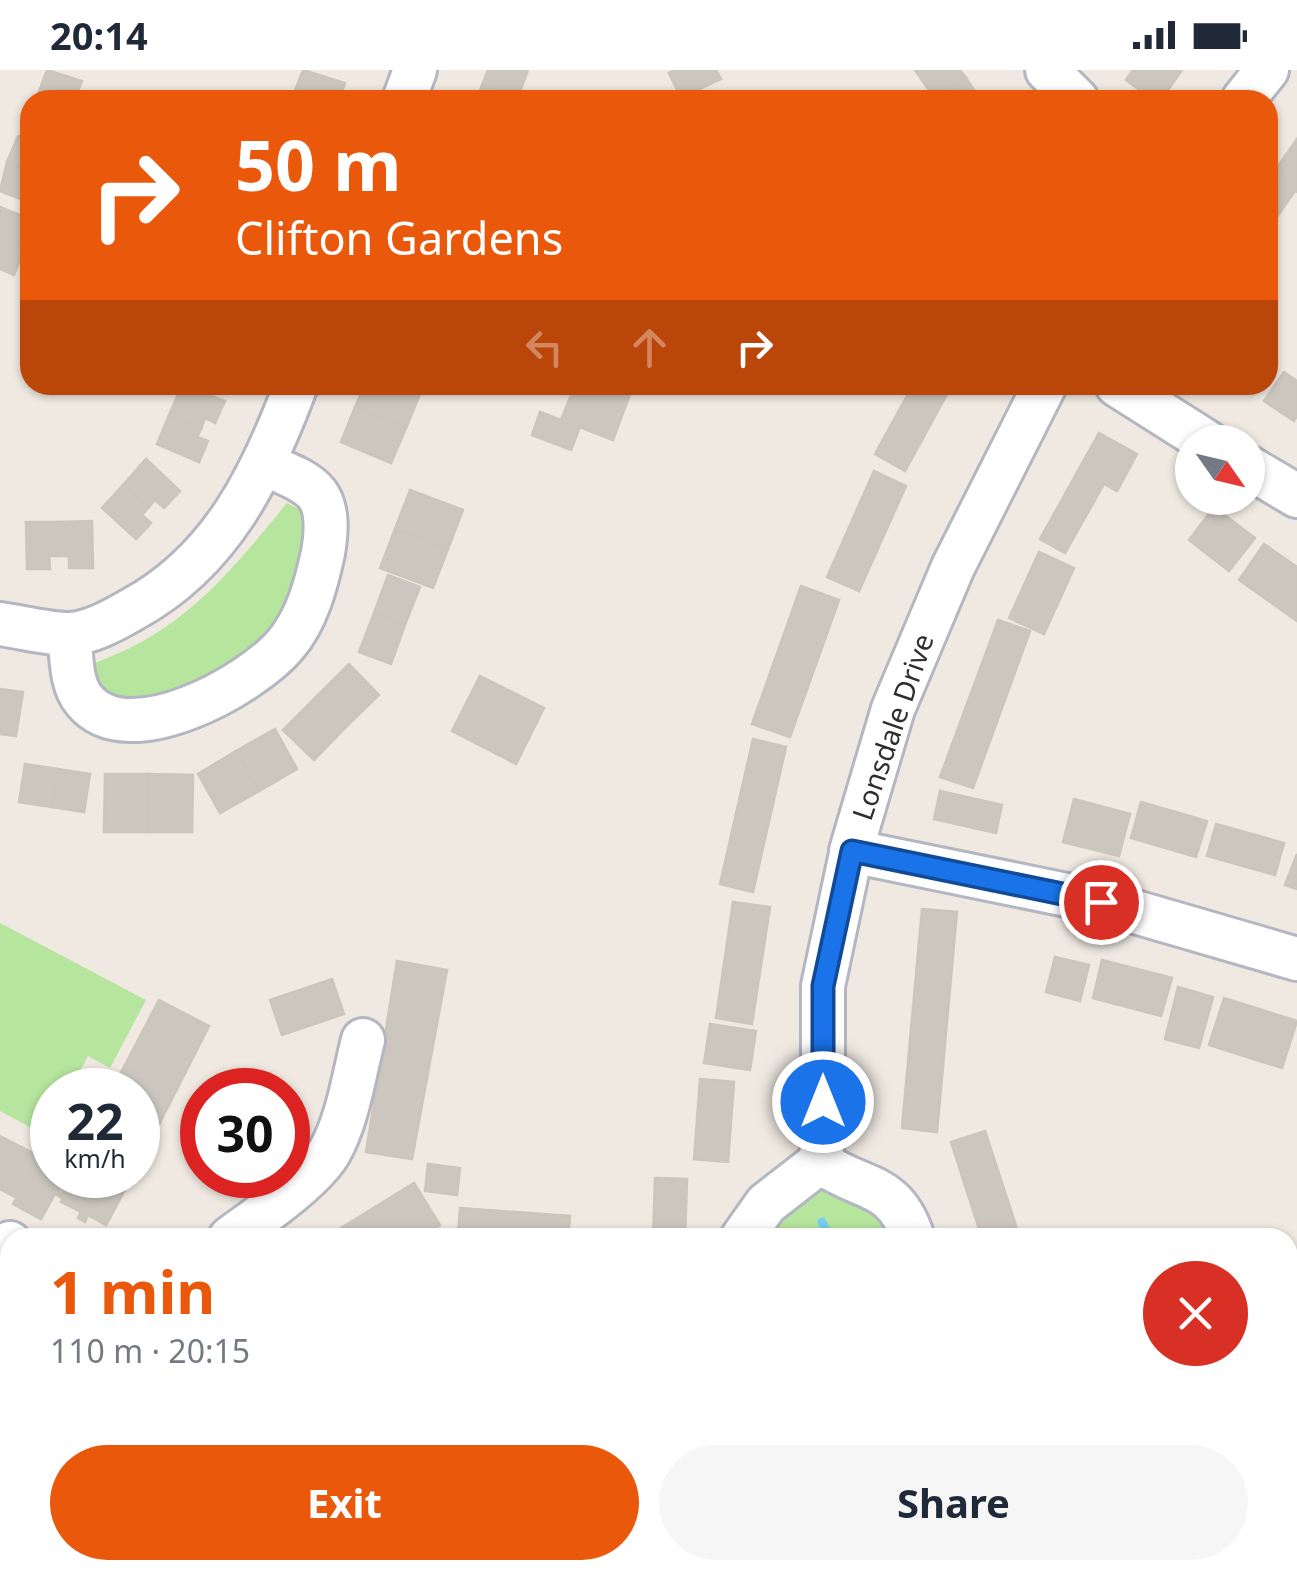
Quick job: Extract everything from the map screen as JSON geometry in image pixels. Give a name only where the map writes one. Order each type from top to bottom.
[{"type":"street","points":[[1047,70],[1068,90]]},
{"type":"street","points":[[1252,90],[1267,70]]},
{"type":"street","points":[[0,624],[69,634],[106,624],[139,606],[196,564],[238,513],[264,464],[292,395]]},
{"type":"street","name":"Lonsdale Drive","points":[[820,1162],[823,986],[852,851],[900,691],[952,566],[1040,395]]},
{"type":"street","points":[[1134,395],[1180,425]]},
{"type":"street","points":[[69,634],[75,682],[84,700],[99,712],[124,719],[188,710],[266,666],[289,641],[314,594],[326,514],[318,495],[305,484],[264,464]]},
{"type":"street","points":[[1265,477],[1297,496]]},
{"type":"street","points":[[852,851],[1101,902],[1297,959]]},
{"type":"street","points":[[244,1228],[282,1200],[329,1153],[363,1040]]},
{"type":"street","points":[[749,1228],[766,1204],[820,1162],[893,1200],[905,1214],[910,1228]]},
{"type":"green space","points":[[287,503],[308,513],[299,605],[202,697],[104,704],[92,664],[124,651],[178,618],[223,577]]},
{"type":"green space","points":[[0,923],[146,1000],[110,1068],[88,1056],[82,1068],[30,1068],[30,1127],[0,1111]]},
{"type":"green space","points":[[834,1187],[873,1198],[891,1228],[771,1228],[806,1191]]},
{"type":"building","points":[[47,70],[82,81],[78,90],[40,90]]},
{"type":"building","points":[[303,70],[345,83],[342,90],[295,90]]},
{"type":"building","points":[[488,70],[528,70],[520,90],[494,90],[482,85]]},
{"type":"building","points":[[716,70],[721,79],[698,90],[677,90],[669,73]]},
{"type":"building","points":[[915,70],[960,70],[966,78],[948,90],[929,90]]},
{"type":"building","points":[[1133,70],[1182,70],[1168,90],[1140,90],[1126,80]]},
{"type":"building","points":[[966,78],[974,90],[948,90]]},
{"type":"building","points":[[18,136],[20,137],[20,167],[7,162]]},
{"type":"building","points":[[1297,139],[1297,192],[1278,179],[1278,166]]},
{"type":"building","points":[[7,162],[20,167],[20,199],[0,191]]},
{"type":"building","points":[[1278,179],[1295,191],[1278,215]]},
{"type":"building","points":[[0,207],[20,215],[20,246],[0,238]]},
{"type":"building","points":[[0,238],[20,246],[20,259],[14,275],[0,269]]},
{"type":"building","points":[[1284,372],[1297,381],[1294,421],[1264,401],[1268,395],[1278,395],[1278,381]]},
{"type":"building","points":[[178,395],[209,395],[225,401],[215,423],[205,418],[201,429],[169,415]]},
{"type":"building","points":[[360,395],[420,395],[406,428],[355,407]]},
{"type":"building","points":[[571,395],[630,395],[613,440],[580,427],[571,450],[532,435],[540,412],[561,420]]},
{"type":"building","points":[[907,395],[947,395],[905,471],[875,454]]},
{"type":"building","points":[[355,407],[406,428],[391,463],[341,442]]},
{"type":"building","points":[[169,415],[201,429],[197,437],[208,441],[199,462],[157,444]]},
{"type":"building","points":[[1099,433],[1137,454],[1117,491],[1104,484],[1065,553],[1040,539]]},
{"type":"building","points":[[146,459],[180,491],[164,508],[155,500],[148,508],[123,485]]},
{"type":"building","points":[[874,471],[906,486],[859,591],[827,577]]},
{"type":"building","points":[[123,485],[148,508],[142,515],[151,523],[136,539],[102,508]]},
{"type":"building","points":[[410,490],[463,510],[448,549],[395,529]]},
{"type":"building","points":[[1208,515],[1225,515],[1255,538],[1229,571],[1189,540]]},
{"type":"building","points":[[92,521],[93,568],[69,568],[69,556],[58,556],[58,522]]},
{"type":"building","points":[[26,522],[58,522],[58,556],[49,556],[50,569],[27,569]]},
{"type":"building","points":[[395,529],[448,549],[433,588],[380,568]]},
{"type":"building","points":[[1264,544],[1297,567],[1297,621],[1239,580]]},
{"type":"building","points":[[1039,552],[1074,568],[1044,634],[1009,618]]},
{"type":"building","points":[[388,575],[420,587],[405,625],[374,613]]},
{"type":"building","points":[[801,586],[839,600],[790,737],[752,724]]},
{"type":"building","points":[[374,613],[405,625],[391,664],[359,652]]},
{"type":"building","points":[[998,620],[1030,631],[973,788],[940,777]]},
{"type":"building","points":[[349,664],[379,695],[346,727],[316,697]]},
{"type":"building","points":[[480,676],[544,708],[516,764],[452,731]]},
{"type":"building","points":[[0,689],[23,692],[16,736],[0,734]]},
{"type":"building","points":[[316,697],[346,727],[314,760],[283,730]]},
{"type":"building","points":[[275,729],[297,769],[259,791],[236,751]]},
{"type":"building","points":[[753,739],[786,747],[753,892],[720,884]]},
{"type":"building","points":[[236,751],[259,791],[220,813],[198,774]]},
{"type":"building","points":[[25,764],[58,769],[52,807],[19,802]]},
{"type":"building","points":[[58,769],[90,774],[84,812],[52,807]]},
{"type":"building","points":[[105,774],[149,774],[148,832],[104,832]]},
{"type":"building","points":[[149,774],[193,775],[192,832],[148,832]]},
{"type":"building","points":[[940,791],[1002,805],[996,833],[934,819]]},
{"type":"building","points":[[1074,799],[1130,814],[1119,856],[1063,842]]},
{"type":"building","points":[[1141,802],[1207,821],[1196,857],[1131,838]]},
{"type":"building","points":[[1216,824],[1284,843],[1275,875],[1207,856]]},
{"type":"building","points":[[1297,854],[1297,889],[1285,885]]},
{"type":"building","points":[[733,902],[770,907],[752,1024],[716,1018]]},
{"type":"building","points":[[922,909],[957,912],[937,1132],[902,1128]]},
{"type":"building","points":[[1055,957],[1089,965],[1080,1001],[1046,992]]},
{"type":"building","points":[[1102,960],[1172,978],[1161,1016],[1093,998]]},
{"type":"building","points":[[397,961],[447,970],[412,1159],[366,1152]]},
{"type":"building","points":[[332,979],[344,1014],[282,1035],[270,1000]]},
{"type":"building","points":[[1178,987],[1213,997],[1199,1048],[1165,1039]]},
{"type":"building","points":[[1224,998],[1297,1021],[1282,1068],[1209,1045]]},
{"type":"building","points":[[159,1000],[209,1026],[188,1068],[180,1068],[180,1083],[160,1123],[160,1068],[123,1068]]},
{"type":"building","points":[[710,1024],[756,1031],[750,1070],[704,1063]]},
{"type":"building","points":[[700,1079],[734,1082],[728,1162],[694,1159]]},
{"type":"building","points":[[985,1131],[1017,1228],[979,1228],[951,1142]]},
{"type":"building","points":[[0,1136],[30,1151],[30,1198],[53,1198],[41,1219],[13,1204],[17,1198],[0,1189]]},
{"type":"building","points":[[428,1164],[460,1168],[457,1195],[425,1191]]},
{"type":"building","points":[[655,1178],[687,1179],[685,1228],[653,1228]]},
{"type":"building","points":[[414,1183],[440,1225],[435,1228],[341,1228]]},
{"type":"building","points":[[121,1198],[106,1225],[88,1215],[85,1222],[78,1218],[81,1212],[61,1202]]},
{"type":"building","points":[[460,1208],[570,1216],[569,1228],[459,1228]]},
{"type":"waterway","points":[[822,1222],[825,1228]]},
{"type":"route","points":[[823,1102],[823,986],[852,851],[1101,902]]}]
